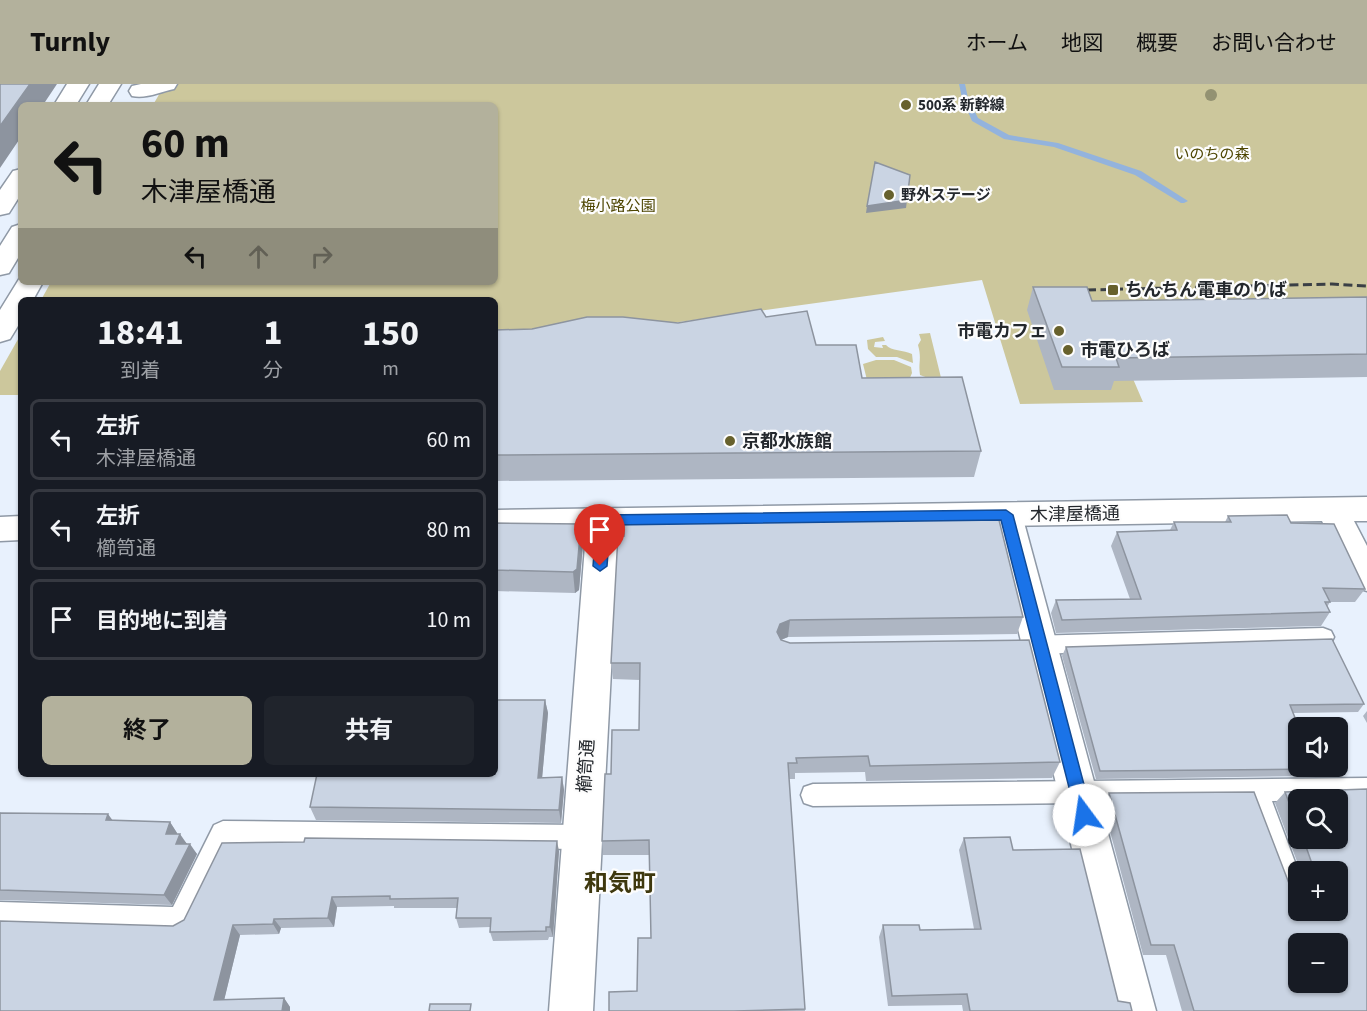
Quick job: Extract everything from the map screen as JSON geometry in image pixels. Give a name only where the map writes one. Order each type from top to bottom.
[{"type":"street","points":[[67,102],[78,84]]},
{"type":"street","points":[[99,102],[110,84]]},
{"type":"street","points":[[138,93],[166,84]]},
{"type":"street","points":[[0,173],[18,174]]},
{"type":"street","points":[[0,208],[18,179]]},
{"type":"street","points":[[0,267],[18,237]]},
{"type":"street","points":[[0,333],[18,302]]},
{"type":"street","name":"木津屋橋通","points":[[498,522],[1367,509]]},
{"type":"street","points":[[1332,510],[1367,578]]},
{"type":"street","points":[[1006,515],[1024,645],[1078,793],[1134,1011]]},
{"type":"street","name":"櫛笥通","points":[[572,1011],[581,837],[603,520]]},
{"type":"lane","points":[[1024,645],[1323,637]]},
{"type":"lane","points":[[813,795],[1367,789]]},
{"type":"lane","points":[[1256,791],[1288,879]]},
{"type":"lane","points":[[0,915],[180,920],[223,833],[581,837]]},
{"type":"green space","name":"梅小路公園","points":[[165,84],[1367,84],[1367,302],[1102,307],[1143,402],[1020,404],[982,280],[672,323],[498,334],[498,297],[43,297],[49,285],[498,285],[498,102],[155,102]]},
{"type":"green space","points":[[930,333],[947,402],[936,381],[920,375],[918,345],[921,340],[919,334]]},
{"type":"green space","points":[[883,337],[885,341],[875,342],[874,347],[883,348],[882,345],[886,345],[912,354],[913,363],[897,357],[876,357],[868,349],[867,340]]},
{"type":"green space","points":[[18,339],[18,395],[0,395],[0,371]]},
{"type":"green space","points":[[876,360],[894,360],[911,367],[912,373],[909,380],[867,380],[863,364]]},
{"type":"building","points":[[0,84],[30,84],[0,126]]},
{"type":"building","name":"野外ステージ","points":[[875,162],[910,175],[907,200],[867,206]]},
{"type":"building","points":[[1033,287],[1087,287],[1092,301],[1367,297],[1367,354],[1116,358],[1119,367],[1062,367]]},
{"type":"building","name":"京都水族館","points":[[761,309],[766,317],[807,311],[816,345],[856,345],[862,378],[962,377],[981,451],[498,455],[498,330],[532,329],[587,317],[623,317],[678,323]]},
{"type":"building","points":[[1287,515],[1291,523],[1334,524],[1365,589],[1323,588],[1330,602],[1325,602],[1330,612],[1062,620],[1056,600],[1141,599],[1117,532],[1177,530],[1174,522],[1231,522],[1228,516]]},
{"type":"building","points":[[998,516],[1023,617],[790,620],[780,624],[777,632],[781,640],[790,643],[1029,640],[1060,762],[870,766],[868,756],[796,758],[797,763],[788,763],[805,1009],[609,1011],[609,992],[637,991],[638,938],[651,938],[649,840],[602,841],[605,774],[611,774],[612,730],[639,730],[640,663],[611,663],[618,535],[624,536],[624,518],[744,517],[744,522]]},
{"type":"building","points":[[498,523],[581,524],[577,569],[573,572],[498,570]]},
{"type":"building","points":[[1332,639],[1364,704],[1290,705],[1295,717],[1288,717],[1288,769],[1100,771],[1066,647]]},
{"type":"building","points":[[498,700],[545,700],[538,778],[562,777],[559,810],[310,807],[316,777],[498,777]]},
{"type":"building","points":[[1367,789],[1367,1011],[1194,1011],[1174,945],[1151,945],[1109,793],[1254,792],[1288,881],[1288,921],[1348,921],[1348,861],[1311,861],[1307,849],[1348,849],[1348,790]]},
{"type":"building","points":[[0,813],[108,814],[106,820],[170,822],[166,834],[180,834],[176,844],[190,844],[164,895],[0,890]]},
{"type":"building","points":[[1010,837],[1013,850],[1080,849],[1118,1001],[1130,1003],[1132,1011],[970,1011],[967,994],[892,996],[883,925],[919,925],[920,930],[981,929],[964,838]]},
{"type":"building","points":[[305,838],[557,841],[550,927],[546,927],[546,931],[490,932],[491,918],[456,918],[458,898],[332,897],[328,918],[274,919],[273,924],[233,925],[214,1000],[284,998],[282,1011],[0,1011],[0,921],[173,926],[184,920],[222,843],[304,842]]},
{"type":"building","points":[[430,1004],[471,1004],[470,1011],[429,1011]]},
{"type":"waterway","points":[[962,84],[965,98],[975,119],[1007,137],[1055,145],[1138,173],[1184,201]]},
{"type":"railway","points":[[1087,290],[1332,284],[1367,286]]},
{"type":"place","name":"500系 新幹線","points":[[906,105]]},
{"type":"place","name":"野外ステージ","points":[[889,195]]},
{"type":"place","name":"ちんちん電車のりば","points":[[1113,290]]},
{"type":"place","name":"市電カフェ","points":[[1059,331]]},
{"type":"place","name":"市電ひろば","points":[[1068,350]]},
{"type":"place","name":"京都水族館","points":[[730,441]]},
{"type":"district","name":"和気町","points":[[620,883]]},
{"type":"route","points":[[600,566],[603,520],[1006,515],[1084,815]]},
{"type":"park label","name":"いのちの森","points":[[1212,154]]}]
